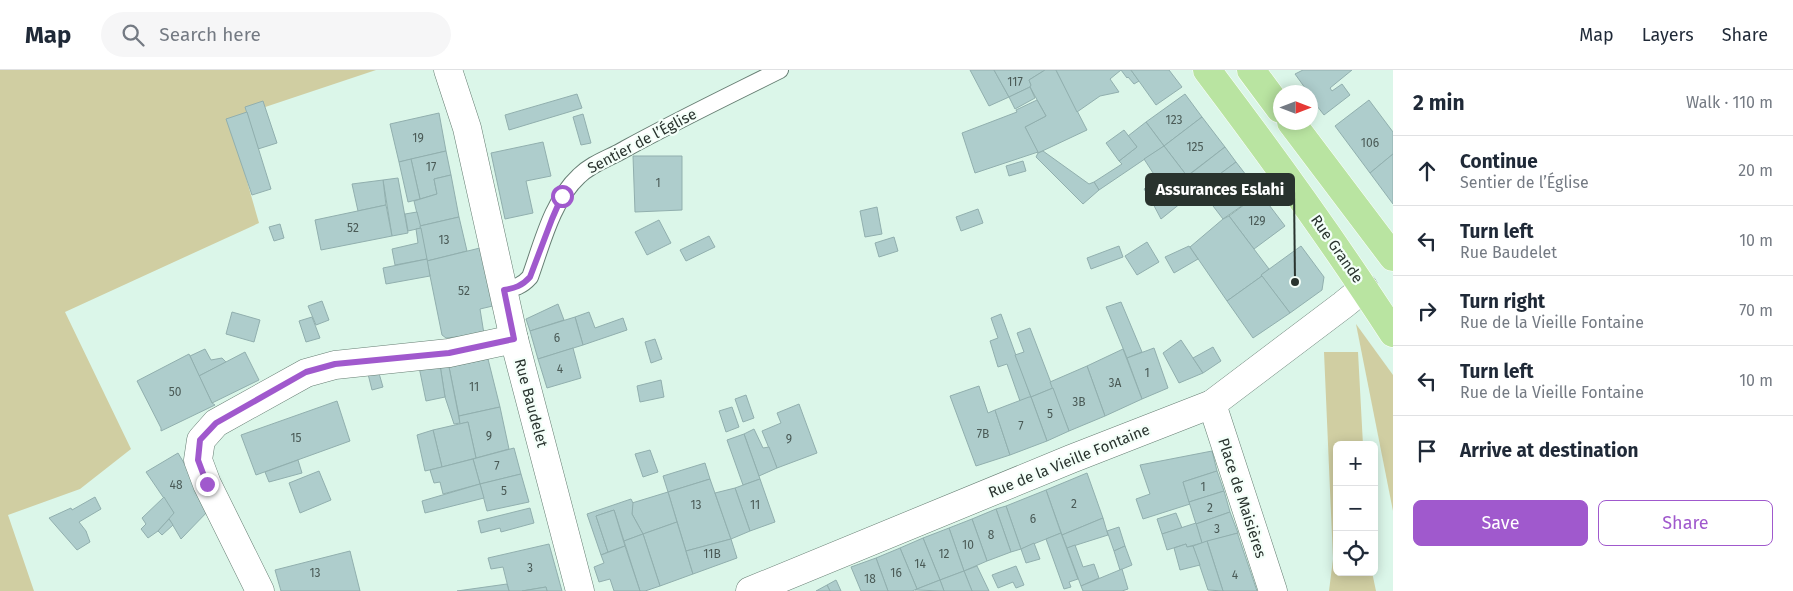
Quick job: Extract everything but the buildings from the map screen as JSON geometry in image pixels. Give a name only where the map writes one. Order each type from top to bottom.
[{"type":"main road","name":"Rue Grande","points":[[1207,70],[1255,134],[1364,288],[1393,333]]},
{"type":"main road","points":[[1251,70],[1273,100]]},
{"type":"main road","points":[[1297,130],[1393,257]]},
{"type":"street","name":"Rue Baudelet","points":[[448,70],[467,128],[514,339],[580,591]]},
{"type":"street","name":"Rue de la Vieille Fontaine","points":[[750,591],[1071,459],[1212,404],[1364,288]]},
{"type":"street","points":[[260,591],[207,484],[198,460],[200,440],[216,423],[306,372],[335,364],[449,353],[514,339]]},
{"type":"street","name":"Place de Maisières","points":[[1212,404],[1273,591]]},
{"type":"lane","name":"Sentier de l’Église","points":[[504,290],[518,287],[524,284],[530,277],[562,196],[579,175],[602,160],[666,126],[780,70]]},
{"type":"shaded area","points":[[0,70],[376,70],[229,119],[259,223],[65,312],[131,449],[80,489],[8,515],[34,591],[0,591]]},
{"type":"shaded area","points":[[1356,324],[1393,375],[1393,511]]},
{"type":"shaded area","points":[[1324,352],[1358,352],[1363,441],[1333,441],[1333,559]]},
{"type":"shaded area","points":[[1333,559],[1333,576],[1373,576],[1376,591],[1329,591]]},
{"type":"place","name":"Assurances Eslahi","points":[[1295,282]]},
{"type":"route","points":[[207,484],[198,460],[200,440],[216,423],[306,372],[335,364],[449,353],[514,339],[504,290],[524,284],[530,277],[562,196]]}]
